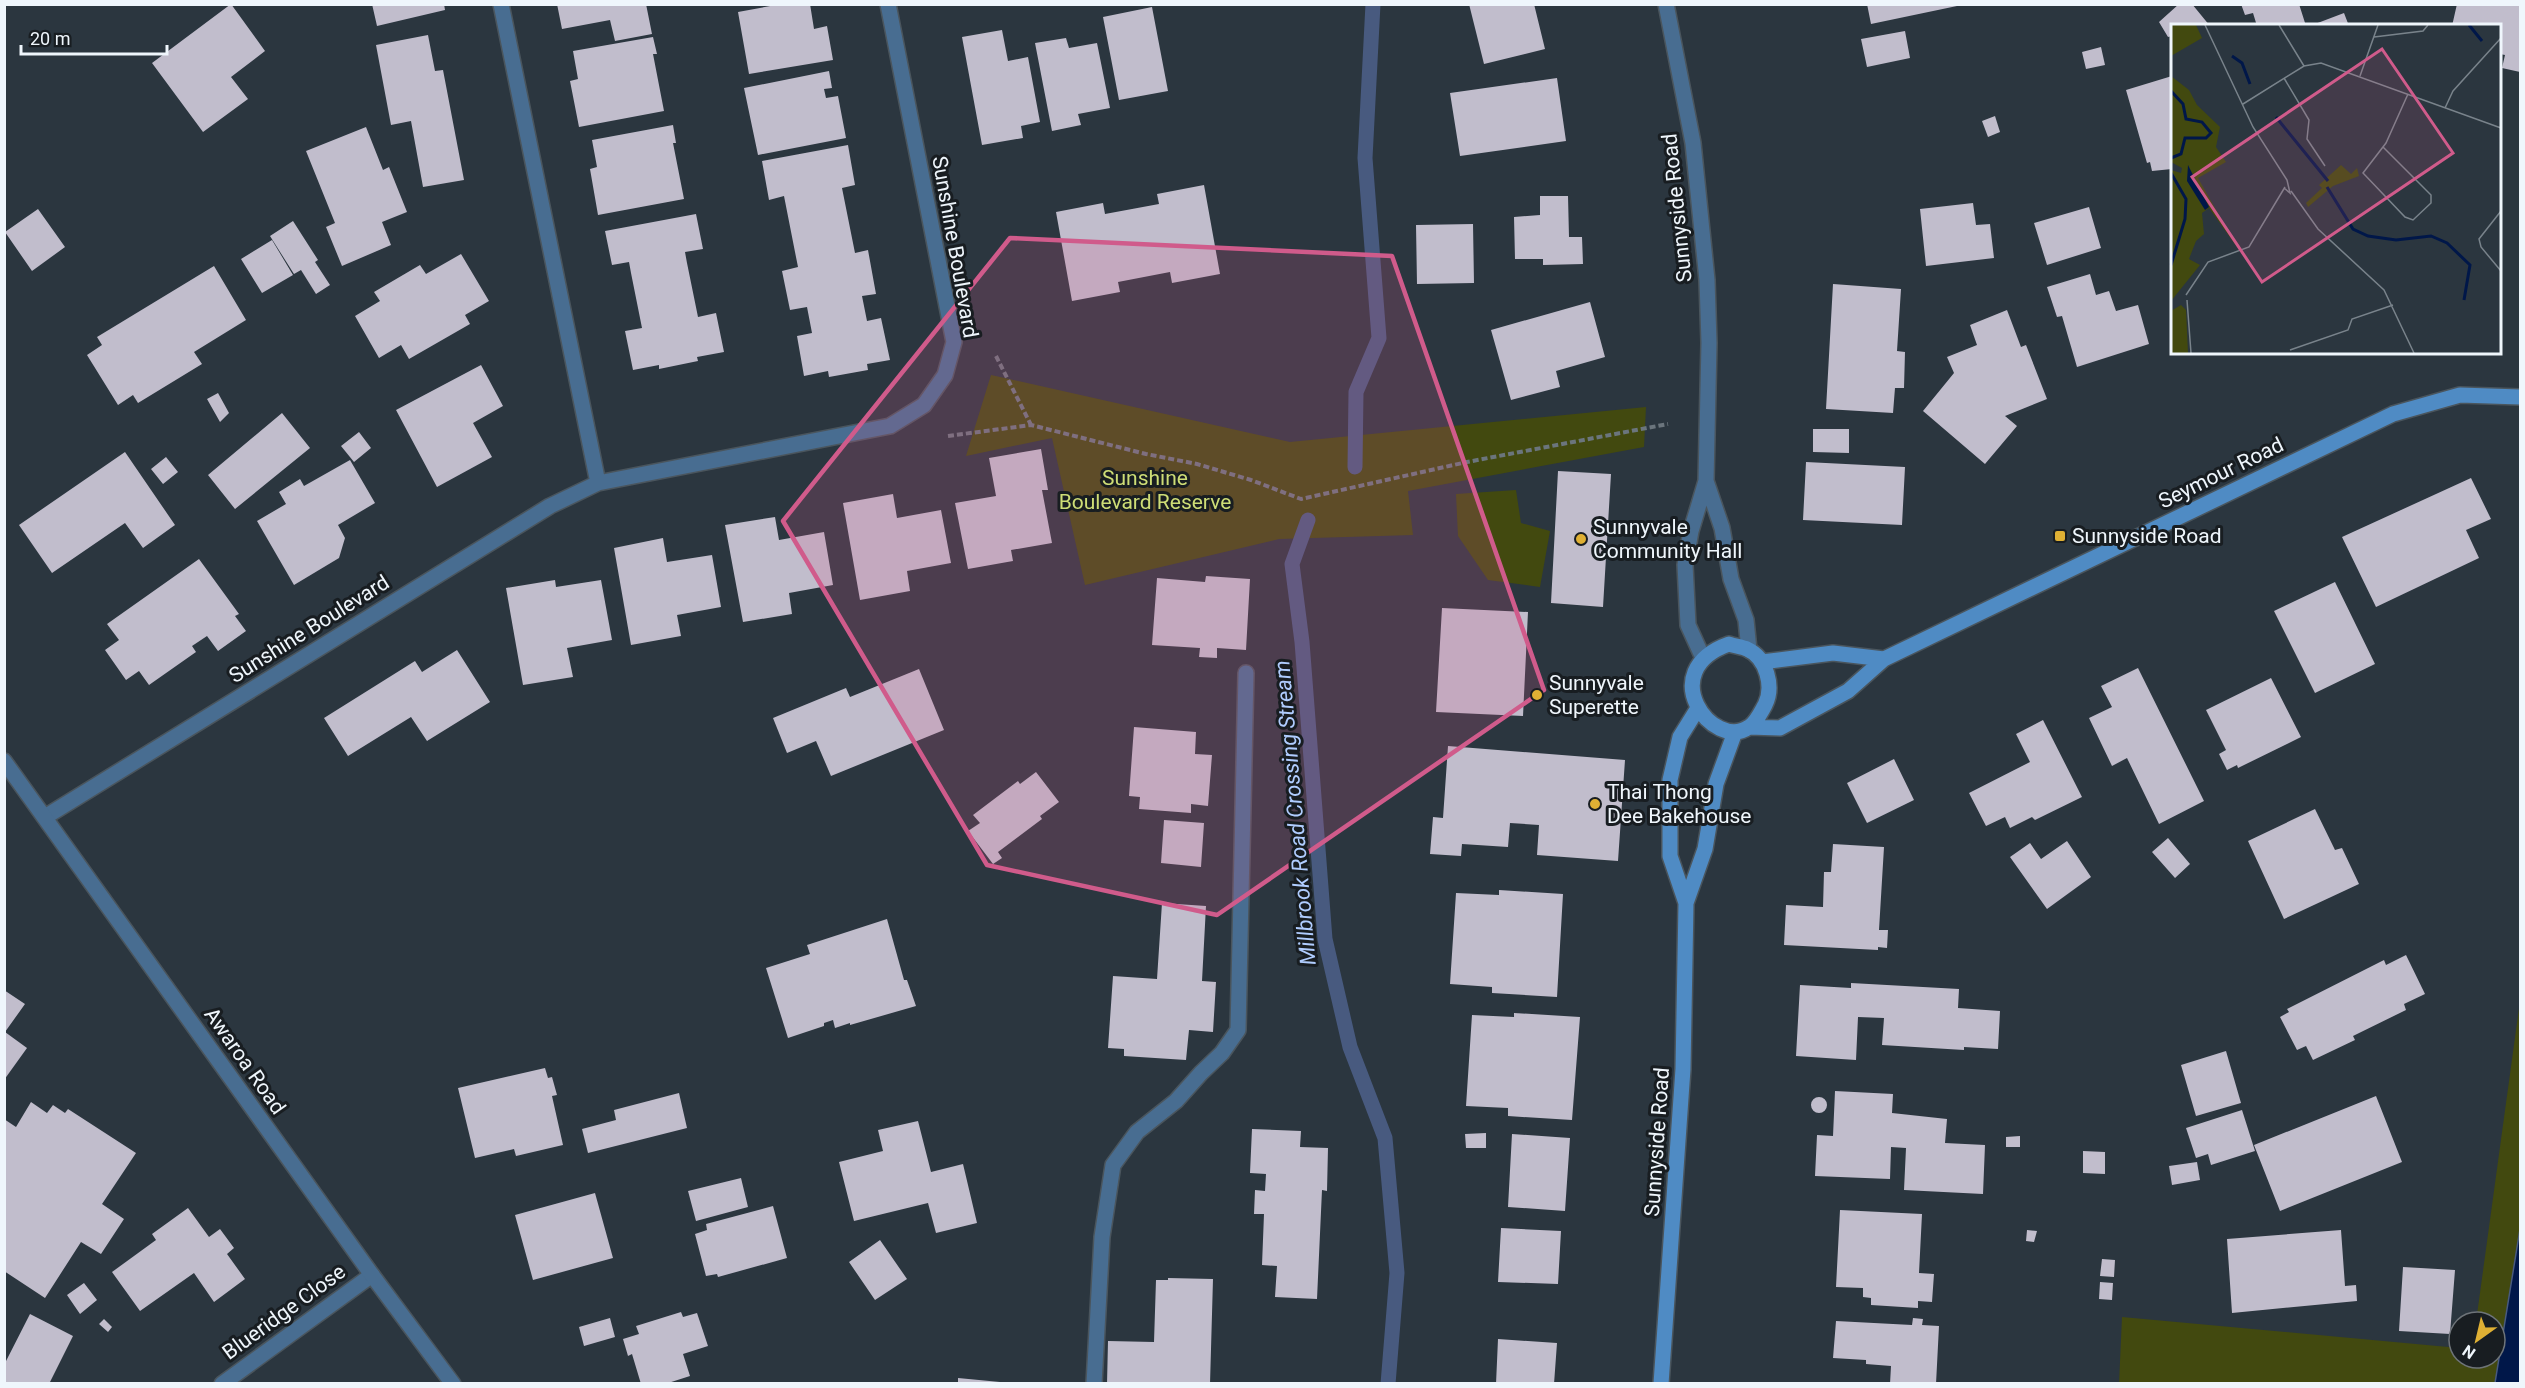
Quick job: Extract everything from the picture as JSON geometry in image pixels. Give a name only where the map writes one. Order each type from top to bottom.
[{"type":"main road","name":"Seymour Road","points":[[1742,730],[1780,728],[1848,691],[1884,659],[2393,414],[2460,395],[2520,397]]},
{"type":"main road","points":[[1729,644],[1749,650],[1762,662],[1770,683],[1768,699],[1761,712],[1742,730],[1722,729],[1706,719],[1698,708],[1691,690],[1703,658],[1714,650],[1729,644]]},
{"type":"main road","points":[[1762,662],[1833,653],[1884,659]]},
{"type":"main road","name":"Sunnyside Road","points":[[1686,903],[1670,856],[1670,780],[1680,737],[1698,708]]},
{"type":"main road","name":"Sunnyside Road","points":[[1660,1383],[1683,1069],[1686,903],[1705,849],[1716,784],[1742,730]]},
{"type":"street","points":[[501,4],[598,483]]},
{"type":"street","name":"Sunshine Boulevard","points":[[45,817],[540,512],[598,483],[890,426],[924,405],[945,375],[954,342],[888,4]]},
{"type":"street","name":"Sunnyside Road","points":[[1666,4],[1693,143],[1701,211],[1709,343],[1706,481],[1691,531],[1685,565],[1688,625],[1703,658]]},
{"type":"street","name":"Sunnyside Road","points":[[1706,481],[1722,528],[1731,579],[1746,620],[1749,650]]},
{"type":"street","points":[[1094,1383],[1102,1237],[1113,1165],[1137,1132],[1176,1101],[1201,1072],[1222,1053],[1238,1030],[1246,673]]},
{"type":"street","name":"Awaroa Road","points":[[4,761],[372,1275],[453,1383]]},
{"type":"street","name":"Blueridge Close","points":[[222,1383],[372,1275]]},
{"type":"path","points":[[996,356],[1031,425]]},
{"type":"path","points":[[948,436],[1031,425],[1146,454],[1197,464],[1251,480],[1301,499],[1467,462],[1668,424]]},
{"type":"highlighted area","points":[[1010,238],[1392,256],[1544,690],[1217,915],[987,865],[783,521]]},
{"type":"green space","name":"Sunshine Boulevard Reserve","points":[[991,375],[1290,442],[1646,407],[1644,447],[1408,491],[1413,535],[1279,539],[1085,585],[1052,438],[966,456]]},
{"type":"green space","points":[[1516,490],[1521,523],[1550,531],[1540,587],[1488,580],[1458,536],[1456,494]]},
{"type":"green space","points":[[2520,1001],[2520,1383],[2119,1384],[2122,1317],[2447,1347],[2447,1370],[2507,1370],[2507,1310],[2478,1310]]},
{"type":"water","points":[[2520,1229],[2520,1383],[2495,1383],[2497,1370],[2507,1370],[2507,1310]]},
{"type":"building","points":[[231,4],[265,51],[231,77],[248,99],[203,132],[152,63]]},
{"type":"building","points":[[372,4],[444,4],[445,10],[377,26]]},
{"type":"building","points":[[557,4],[646,4],[652,34],[615,41],[610,20],[562,29]]},
{"type":"building","points":[[781,4],[810,4],[814,29],[827,26],[833,60],[749,74],[738,12]]},
{"type":"building","points":[[1469,4],[1534,4],[1545,49],[1484,64]]},
{"type":"building","points":[[1867,4],[1957,4],[1957,6],[1871,24]]},
{"type":"building","points":[[2179,4],[2192,4],[2208,24],[2171,24],[2171,36],[2168,37],[2159,22]]},
{"type":"building","points":[[2241,4],[2299,4],[2305,24],[2256,24],[2253,13],[2245,15]]},
{"type":"building","points":[[2457,4],[2520,4],[2520,72],[2502,68],[2505,55],[2501,54],[2501,24],[2452,24]]},
{"type":"building","points":[[1152,7],[1168,91],[1119,100],[1103,17]]},
{"type":"building","points":[[2344,13],[2348,24],[2315,24]]},
{"type":"building","points":[[1002,30],[1008,61],[1028,57],[1040,122],[1021,126],[1023,138],[982,145],[962,37]]},
{"type":"building","points":[[1905,31],[1910,58],[1867,67],[1861,39]]},
{"type":"building","points":[[428,35],[435,71],[443,70],[464,180],[423,187],[411,121],[391,125],[376,45]]},
{"type":"building","points":[[653,37],[657,54],[653,54],[664,111],[579,127],[570,81],[578,79],[573,51]]},
{"type":"building","points":[[1066,38],[1069,48],[1097,43],[1110,108],[1078,114],[1081,125],[1052,131],[1035,43]]},
{"type":"building","points":[[2101,47],[2105,65],[2086,69],[2082,52]]},
{"type":"building","points":[[829,71],[832,88],[824,89],[826,98],[838,96],[846,138],[758,155],[744,88]]},
{"type":"building","points":[[2171,76],[2171,169],[2152,171],[2150,162],[2147,163],[2126,90]]},
{"type":"building","points":[[1557,78],[1566,141],[1460,156],[1450,93]]},
{"type":"building","points":[[1995,116],[2000,132],[1988,137],[1982,121]]},
{"type":"building","points":[[673,125],[676,143],[673,143],[684,199],[598,215],[590,169],[597,167],[592,140]]},
{"type":"building","points":[[366,127],[383,170],[389,167],[407,212],[382,222],[391,245],[342,266],[326,227],[335,223],[306,151]]},
{"type":"building","points":[[848,145],[855,185],[842,188],[855,253],[868,250],[876,294],[862,296],[867,321],[881,318],[890,360],[867,364],[868,370],[829,377],[828,371],[804,376],[797,336],[812,333],[807,307],[790,310],[782,271],[798,267],[784,196],[769,200],[762,161]]},
{"type":"building","points":[[1204,185],[1220,274],[1172,283],[1170,272],[1118,282],[1120,292],[1072,301],[1056,212],[1103,203],[1105,214],[1159,204],[1157,194]]},
{"type":"building","points":[[1540,196],[1568,196],[1569,237],[1582,237],[1583,264],[1543,265],[1543,259],[1515,259],[1514,217],[1540,215]]},
{"type":"building","points":[[1973,203],[1976,225],[1990,224],[1994,258],[1926,266],[1920,209]]},
{"type":"building","points":[[2089,207],[2101,248],[2047,265],[2034,223]]},
{"type":"building","points":[[38,209],[65,247],[32,271],[5,232]]},
{"type":"building","points":[[696,214],[703,249],[685,252],[687,263],[698,317],[716,313],[724,352],[697,357],[698,361],[659,369],[659,365],[633,370],[625,331],[642,328],[629,262],[612,265],[605,231]]},
{"type":"building","points":[[293,221],[318,260],[315,262],[330,285],[316,294],[301,270],[294,274],[270,236]]},
{"type":"building","points":[[1473,224],[1474,283],[1417,284],[1416,225]]},
{"type":"building","points":[[272,240],[293,275],[262,293],[241,259]]},
{"type":"building","points":[[461,254],[489,301],[465,315],[470,324],[409,359],[401,345],[379,358],[355,316],[380,301],[374,292],[420,265],[426,274]]},
{"type":"building","points":[[214,266],[246,320],[194,352],[202,364],[138,403],[133,395],[118,405],[87,355],[102,345],[97,337]]},
{"type":"building","points":[[2090,274],[2096,295],[2109,291],[2116,311],[2138,305],[2149,344],[2077,367],[2062,316],[2057,317],[2047,287]]},
{"type":"building","points":[[1833,284],[1901,289],[1897,351],[1905,352],[1904,388],[1895,388],[1893,413],[1826,409]]},
{"type":"building","points":[[1590,302],[1605,357],[1556,371],[1560,387],[1511,400],[1491,330]]},
{"type":"building","points":[[2007,310],[2021,347],[2026,345],[2047,399],[2005,416],[2017,426],[1985,464],[1923,411],[1954,373],[1947,357],[1977,345],[1970,325]]},
{"type":"building","points":[[481,365],[503,406],[473,423],[492,457],[437,487],[396,410]]},
{"type":"building","points":[[218,393],[229,413],[220,422],[207,399]]},
{"type":"building","points":[[282,413],[310,448],[235,509],[208,475]]},
{"type":"building","points":[[1813,429],[1849,429],[1849,453],[1813,452]]},
{"type":"building","points":[[359,432],[371,448],[354,462],[341,446]]},
{"type":"building","points":[[1041,449],[1048,490],[1042,490],[1052,543],[1011,550],[1013,561],[968,569],[955,503],[996,496],[989,458]]},
{"type":"building","points":[[125,452],[175,525],[143,548],[125,523],[52,573],[19,525]]},
{"type":"building","points":[[166,457],[178,472],[163,484],[151,469]]},
{"type":"building","points":[[350,460],[375,503],[338,525],[345,538],[339,558],[294,585],[257,521],[286,504],[279,492],[300,479],[304,486]]},
{"type":"building","points":[[1806,462],[1905,467],[1902,525],[1803,520]]},
{"type":"building","name":"Sunnyvale Community Hall","points":[[1558,471],[1611,474],[1603,607],[1551,603]]},
{"type":"building","points":[[2471,478],[2491,519],[2466,530],[2479,558],[2376,607],[2342,537]]},
{"type":"building","points":[[893,494],[897,518],[941,510],[951,563],[907,571],[910,591],[860,600],[843,503]]},
{"type":"building","points":[[775,517],[779,540],[824,532],[833,585],[789,593],[792,614],[743,622],[725,525]]},
{"type":"building","points":[[663,538],[667,562],[712,555],[721,607],[677,615],[681,636],[631,645],[614,548]]},
{"type":"building","points":[[199,559],[239,614],[235,616],[246,631],[218,651],[207,636],[192,646],[196,652],[149,685],[139,671],[126,680],[105,650],[119,640],[107,624]]},
{"type":"building","points":[[1206,576],[1250,579],[1246,650],[1217,648],[1217,658],[1199,657],[1200,648],[1152,645],[1157,578],[1205,582]]},
{"type":"building","points":[[555,580],[556,587],[601,580],[612,640],[567,648],[573,677],[523,685],[506,588]]},
{"type":"building","points":[[2335,582],[2375,664],[2315,693],[2274,611]]},
{"type":"building","points":[[1442,608],[1528,612],[1523,716],[1436,712]]},
{"type":"building","points":[[457,650],[490,702],[427,741],[411,717],[348,756],[324,718],[415,661],[422,672]]},
{"type":"building","points":[[2138,668],[2204,801],[2159,824],[2127,758],[2112,766],[2089,718],[2112,707],[2101,686]]},
{"type":"building","points":[[919,669],[944,730],[831,776],[816,741],[787,753],[773,718],[846,688],[850,697]]},
{"type":"building","points":[[2271,678],[2301,737],[2238,768],[2237,765],[2227,770],[2219,754],[2226,750],[2206,710]]},
{"type":"building","points":[[2043,720],[2082,797],[2035,820],[2032,817],[2010,828],[2005,817],[1986,826],[1969,793],[2030,762],[2016,734]]},
{"type":"building","points":[[1134,727],[1196,732],[1195,754],[1212,755],[1208,806],[1191,804],[1191,813],[1139,809],[1140,797],[1129,796]]},
{"type":"building","points":[[1448,746],[1625,760],[1618,861],[1537,855],[1539,825],[1510,823],[1508,847],[1462,844],[1461,856],[1430,854],[1433,817],[1443,818]]},
{"type":"building","points":[[1894,759],[1914,800],[1867,823],[1847,783]]},
{"type":"building","points":[[1036,772],[1059,802],[1040,816],[1042,819],[998,852],[1002,858],[993,864],[968,831],[980,823],[973,815],[1018,781],[1020,784]]},
{"type":"building","points":[[2315,809],[2335,850],[2342,848],[2359,884],[2284,919],[2248,841]]},
{"type":"building","points":[[1164,820],[1204,823],[1201,867],[1161,863]]},
{"type":"building","points":[[2168,838],[2190,864],[2175,878],[2152,852]]},
{"type":"building","points":[[2067,841],[2091,877],[2047,909],[2010,857],[2030,843],[2041,859]]},
{"type":"building","points":[[1833,844],[1884,847],[1879,930],[1888,930],[1887,948],[1878,947],[1878,950],[1784,945],[1786,905],[1823,907],[1824,872],[1831,872]]},
{"type":"building","points":[[1499,890],[1563,894],[1557,997],[1492,993],[1492,987],[1450,984],[1456,893],[1499,895]]},
{"type":"building","points":[[1162,903],[1206,906],[1202,981],[1216,982],[1213,1032],[1189,1030],[1186,1060],[1124,1056],[1124,1049],[1108,1048],[1113,976],[1157,979]]},
{"type":"building","points":[[887,919],[904,980],[907,980],[916,1006],[835,1028],[833,1020],[824,1023],[824,1026],[788,1038],[766,968],[810,954],[807,945]]},
{"type":"building","points":[[2406,955],[2425,994],[2404,1004],[2406,1010],[2353,1036],[2355,1040],[2313,1060],[2306,1046],[2297,1050],[2280,1017],[2289,1012],[2287,1009],[2384,960],[2386,965]]},
{"type":"building","points":[[1851,983],[1959,989],[1958,1008],[2000,1011],[1998,1049],[1964,1047],[1964,1050],[1882,1045],[1884,1018],[1858,1017],[1856,1060],[1796,1056],[1800,985],[1851,988]]},
{"type":"building","points":[[4,990],[25,1004],[5,1032],[27,1048],[4,1080]]},
{"type":"building","points":[[1514,1013],[1580,1017],[1572,1120],[1508,1116],[1508,1108],[1466,1106],[1472,1015],[1514,1017]]},
{"type":"building","points":[[2226,1051],[2241,1103],[2196,1116],[2181,1065]]},
{"type":"building","points":[[545,1068],[548,1078],[552,1077],[557,1095],[552,1096],[563,1145],[516,1156],[514,1149],[475,1158],[458,1088]]},
{"type":"building","points":[[1835,1091],[1893,1094],[1892,1113],[1947,1119],[1945,1143],[1985,1145],[1983,1194],[1904,1190],[1906,1148],[1891,1147],[1890,1179],[1815,1176],[1817,1135],[1833,1136]]},
{"type":"building","points":[[679,1093],[687,1128],[588,1153],[582,1129],[616,1120],[614,1110]]},
{"type":"building","points":[[2376,1096],[2402,1162],[2280,1211],[2254,1145]]},
{"type":"building","points":[[1816,1097],[1822,1097],[1827,1105],[1825,1111],[1816,1113],[1811,1108],[1811,1102]]},
{"type":"building","points":[[31,1102],[47,1113],[53,1105],[65,1113],[68,1109],[136,1153],[102,1204],[124,1219],[101,1254],[81,1242],[45,1298],[4,1271],[4,1119],[16,1127]]},
{"type":"building","points":[[2242,1110],[2255,1151],[2211,1165],[2208,1154],[2196,1158],[2186,1128]]},
{"type":"building","points":[[918,1121],[931,1172],[963,1164],[977,1223],[936,1233],[928,1203],[854,1221],[839,1162],[883,1151],[878,1130]]},
{"type":"building","points":[[1252,1129],[1301,1131],[1300,1147],[1328,1148],[1327,1191],[1322,1190],[1317,1299],[1275,1297],[1277,1266],[1262,1265],[1264,1214],[1254,1214],[1255,1190],[1265,1191],[1266,1174],[1250,1173]]},
{"type":"building","points":[[1486,1133],[1486,1148],[1466,1148],[1465,1134]]},
{"type":"building","points":[[1512,1134],[1570,1138],[1565,1211],[1508,1207]]},
{"type":"building","points":[[2020,1136],[2020,1147],[2006,1147],[2006,1137]]},
{"type":"building","points":[[2083,1151],[2105,1152],[2105,1174],[2083,1173]]},
{"type":"building","points":[[2197,1162],[2200,1180],[2172,1185],[2169,1166]]},
{"type":"building","points":[[741,1178],[748,1207],[696,1221],[688,1191]]},
{"type":"building","points":[[595,1193],[613,1258],[533,1280],[515,1215]]},
{"type":"building","points":[[773,1206],[787,1258],[718,1277],[717,1274],[706,1276],[695,1234],[707,1230],[706,1224]]},
{"type":"building","points":[[188,1208],[209,1237],[220,1229],[234,1248],[227,1254],[245,1279],[214,1302],[194,1273],[140,1311],[112,1272],[156,1240],[152,1234]]},
{"type":"building","points":[[1840,1210],[1922,1214],[1919,1273],[1934,1274],[1932,1302],[1918,1301],[1918,1308],[1871,1305],[1871,1298],[1863,1297],[1863,1288],[1836,1287]]},
{"type":"building","points":[[1501,1228],[1561,1231],[1558,1284],[1498,1282]]},
{"type":"building","points":[[2027,1230],[2037,1231],[2034,1242],[2026,1241]]},
{"type":"building","points":[[2341,1230],[2345,1286],[2356,1285],[2357,1301],[2232,1313],[2227,1239]]},
{"type":"building","points":[[880,1240],[907,1279],[875,1300],[849,1262]]},
{"type":"building","points":[[2102,1259],[2115,1260],[2114,1277],[2100,1276]]},
{"type":"building","points":[[2403,1267],[2455,1270],[2452,1310],[2447,1310],[2447,1334],[2399,1331]]},
{"type":"building","points":[[1168,1278],[1213,1279],[1210,1384],[1107,1384],[1108,1341],[1154,1342],[1156,1280],[1168,1280]]},
{"type":"building","points":[[2100,1282],[2113,1283],[2112,1300],[2099,1299]]},
{"type":"building","points":[[84,1283],[97,1300],[80,1314],[67,1295]]},
{"type":"building","points":[[681,1312],[683,1317],[697,1313],[708,1346],[683,1354],[690,1376],[665,1384],[641,1384],[632,1354],[628,1356],[623,1339],[639,1334],[636,1326]]},
{"type":"building","points":[[30,1314],[73,1336],[49,1384],[4,1384],[4,1365]]},
{"type":"building","points":[[610,1318],[615,1337],[584,1346],[579,1327]]},
{"type":"building","points":[[1913,1318],[1923,1319],[1922,1325],[1939,1326],[1936,1384],[1890,1384],[1891,1366],[1866,1364],[1866,1360],[1833,1358],[1836,1321],[1912,1325]]},
{"type":"building","points":[[104,1319],[112,1327],[108,1332],[99,1324]]},
{"type":"building","points":[[1498,1339],[1557,1343],[1554,1384],[1496,1384]]},
{"type":"building","points":[[958,1378],[1000,1382],[1000,1384],[958,1384]]},
{"type":"waterway","name":"Millbrook Road Crossing Stream","points":[[1355,467],[1356,392],[1379,338],[1365,158],[1373,4]]},
{"type":"waterway","name":"Millbrook Road Crossing Stream","points":[[1308,520],[1292,564],[1302,642],[1325,939],[1350,1047],[1385,1138],[1397,1273],[1388,1384]]},
{"type":"place","name":"Sunnyside Road","points":[[2060,536]]},
{"type":"place","name":"Sunnyvale Community Hall","points":[[1581,539]]},
{"type":"place","name":"Sunnyvale Superette","points":[[1537,695]]},
{"type":"place","name":"Thai Thong Dee Bakehouse","points":[[1595,804]]}]
